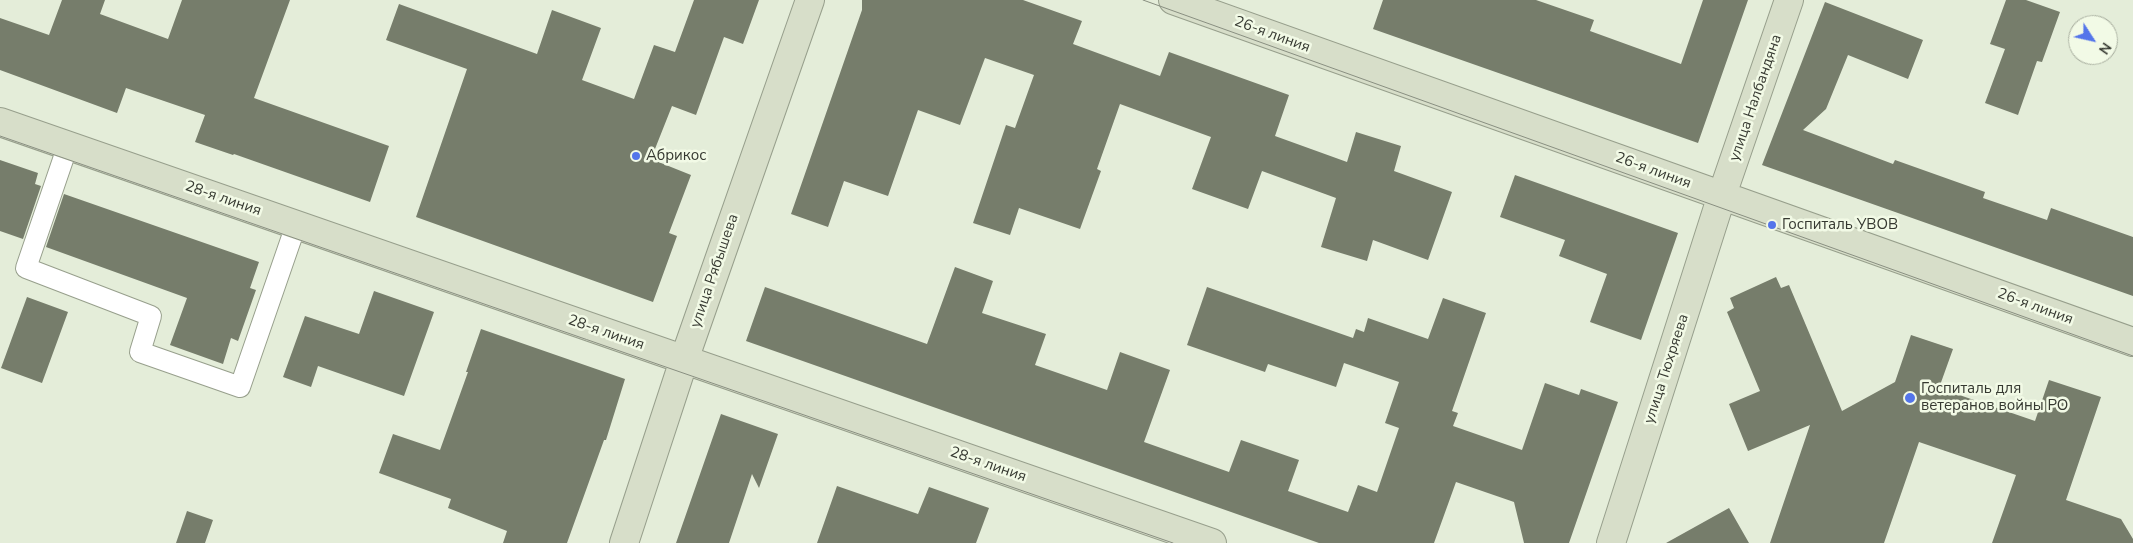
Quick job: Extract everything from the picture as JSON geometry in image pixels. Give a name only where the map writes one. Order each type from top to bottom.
[{"type":"street","name":"улица Рябышева","points":[[624,543],[684,360],[810,0]]},
{"type":"street","name":"26-я линия","points":[[1174,0],[2133,342]]},
{"type":"street","name":"улица Налбандяна","points":[[1722,195],[1789,0]]},
{"type":"street","name":"28-я линия","points":[[0,122],[1212,543]]},
{"type":"street","name":"улица Тюхряева","points":[[1612,543],[1722,195]]},
{"type":"lane","points":[[68,145],[26,268],[151,316],[140,352],[240,387],[296,225]]},
{"type":"building","points":[[62,0],[105,0],[100,14],[168,39],[182,0],[290,0],[254,98],[389,146],[370,202],[195,142],[205,115],[126,88],[117,113],[0,70],[0,18],[49,35]]},
{"type":"building","points":[[694,0],[759,0],[743,44],[724,37],[696,115],[672,106],[651,159],[691,175],[669,233],[677,236],[653,302],[416,217],[467,69],[386,40],[399,4],[537,54],[552,10],[601,28],[582,80],[634,99],[654,45],[675,52]]},
{"type":"building","points":[[862,0],[1023,0],[1082,21],[1073,44],[1160,76],[1169,52],[1289,95],[1275,136],[1347,162],[1356,132],[1401,146],[1394,171],[1452,192],[1428,260],[1373,240],[1367,261],[1321,247],[1336,198],[1262,171],[1248,209],[1192,189],[1211,137],[1120,104],[1097,169],[1101,171],[1080,229],[1019,208],[1010,235],[973,223],[1006,125],[1015,128],[1034,75],[985,58],[960,125],[918,110],[888,196],[844,181],[828,227],[791,214],[862,10]]},
{"type":"building","points":[[1383,0],[1536,0],[1594,20],[1590,31],[1681,64],[1703,0],[1748,0],[1698,143],[1373,29]]},
{"type":"building","points":[[2006,0],[2026,0],[2060,12],[2042,62],[2037,61],[2018,115],[1985,103],[2005,49],[1990,44]]},
{"type":"building","points":[[1825,2],[1923,40],[1908,79],[1848,55],[1826,109],[1803,130],[1893,164],[1895,160],[1985,192],[1983,198],[2047,220],[2051,208],[2133,237],[2133,296],[1762,165]]},
{"type":"building","points":[[0,160],[38,173],[35,184],[41,186],[23,239],[0,231]]},
{"type":"building","points":[[1515,175],[1678,233],[1641,340],[1590,322],[1607,274],[1559,256],[1565,240],[1500,217]]},
{"type":"building","points":[[64,194],[259,262],[250,288],[256,290],[238,341],[231,338],[223,364],[170,345],[187,298],[46,247]]},
{"type":"building","points":[[955,267],[993,281],[982,313],[1046,334],[1035,365],[1107,390],[1120,352],[1170,370],[1144,442],[1229,472],[1241,440],[1299,460],[1288,491],[1348,512],[1358,485],[1377,492],[1399,428],[1385,423],[1399,382],[1344,363],[1336,387],[1268,364],[1265,372],[1187,345],[1207,287],[1353,338],[1356,329],[1364,332],[1368,318],[1428,339],[1443,298],[1486,313],[1452,411],[1458,413],[1453,426],[1522,450],[1545,383],[1579,395],[1581,389],[1618,402],[1569,543],[1524,543],[1514,502],[1456,482],[1434,543],[1319,543],[746,341],[765,287],[927,344]]},
{"type":"building","points":[[1776,277],[1781,288],[1789,285],[1842,411],[1895,382],[1911,335],[1953,349],[1939,388],[2035,421],[2049,380],[2101,397],[2066,500],[2121,519],[2133,539],[2133,543],[1992,543],[2016,475],[1919,442],[1884,543],[1770,543],[1810,425],[1748,451],[1729,404],[1760,391],[1727,312],[1734,308],[1730,298]]},
{"type":"building","points":[[374,291],[434,312],[404,396],[318,366],[311,387],[283,377],[305,316],[359,334]]},
{"type":"building","points":[[27,297],[68,312],[42,383],[1,368]]},
{"type":"building","points":[[481,329],[625,379],[606,440],[604,440],[567,543],[503,543],[507,531],[448,508],[451,499],[379,473],[393,434],[440,450]]},
{"type":"building","points":[[721,414],[778,434],[759,488],[752,474],[729,543],[676,543]]},
{"type":"building","points":[[837,486],[918,514],[929,487],[989,508],[976,543],[817,543]]},
{"type":"building","points":[[1729,508],[1749,543],[1666,543]]},
{"type":"building","points":[[187,511],[213,520],[205,543],[176,543]]},
{"type":"tram line","points":[[1143,0],[2133,356]]},
{"type":"tram line","points":[[0,136],[1173,543]]},
{"type":"place","name":"Абрикос","points":[[636,156]]},
{"type":"place","name":"Госпиталь УВОВ","points":[[1772,225]]},
{"type":"place","name":"Госпиталь для ветеранов войны РО","points":[[1910,398]]}]
